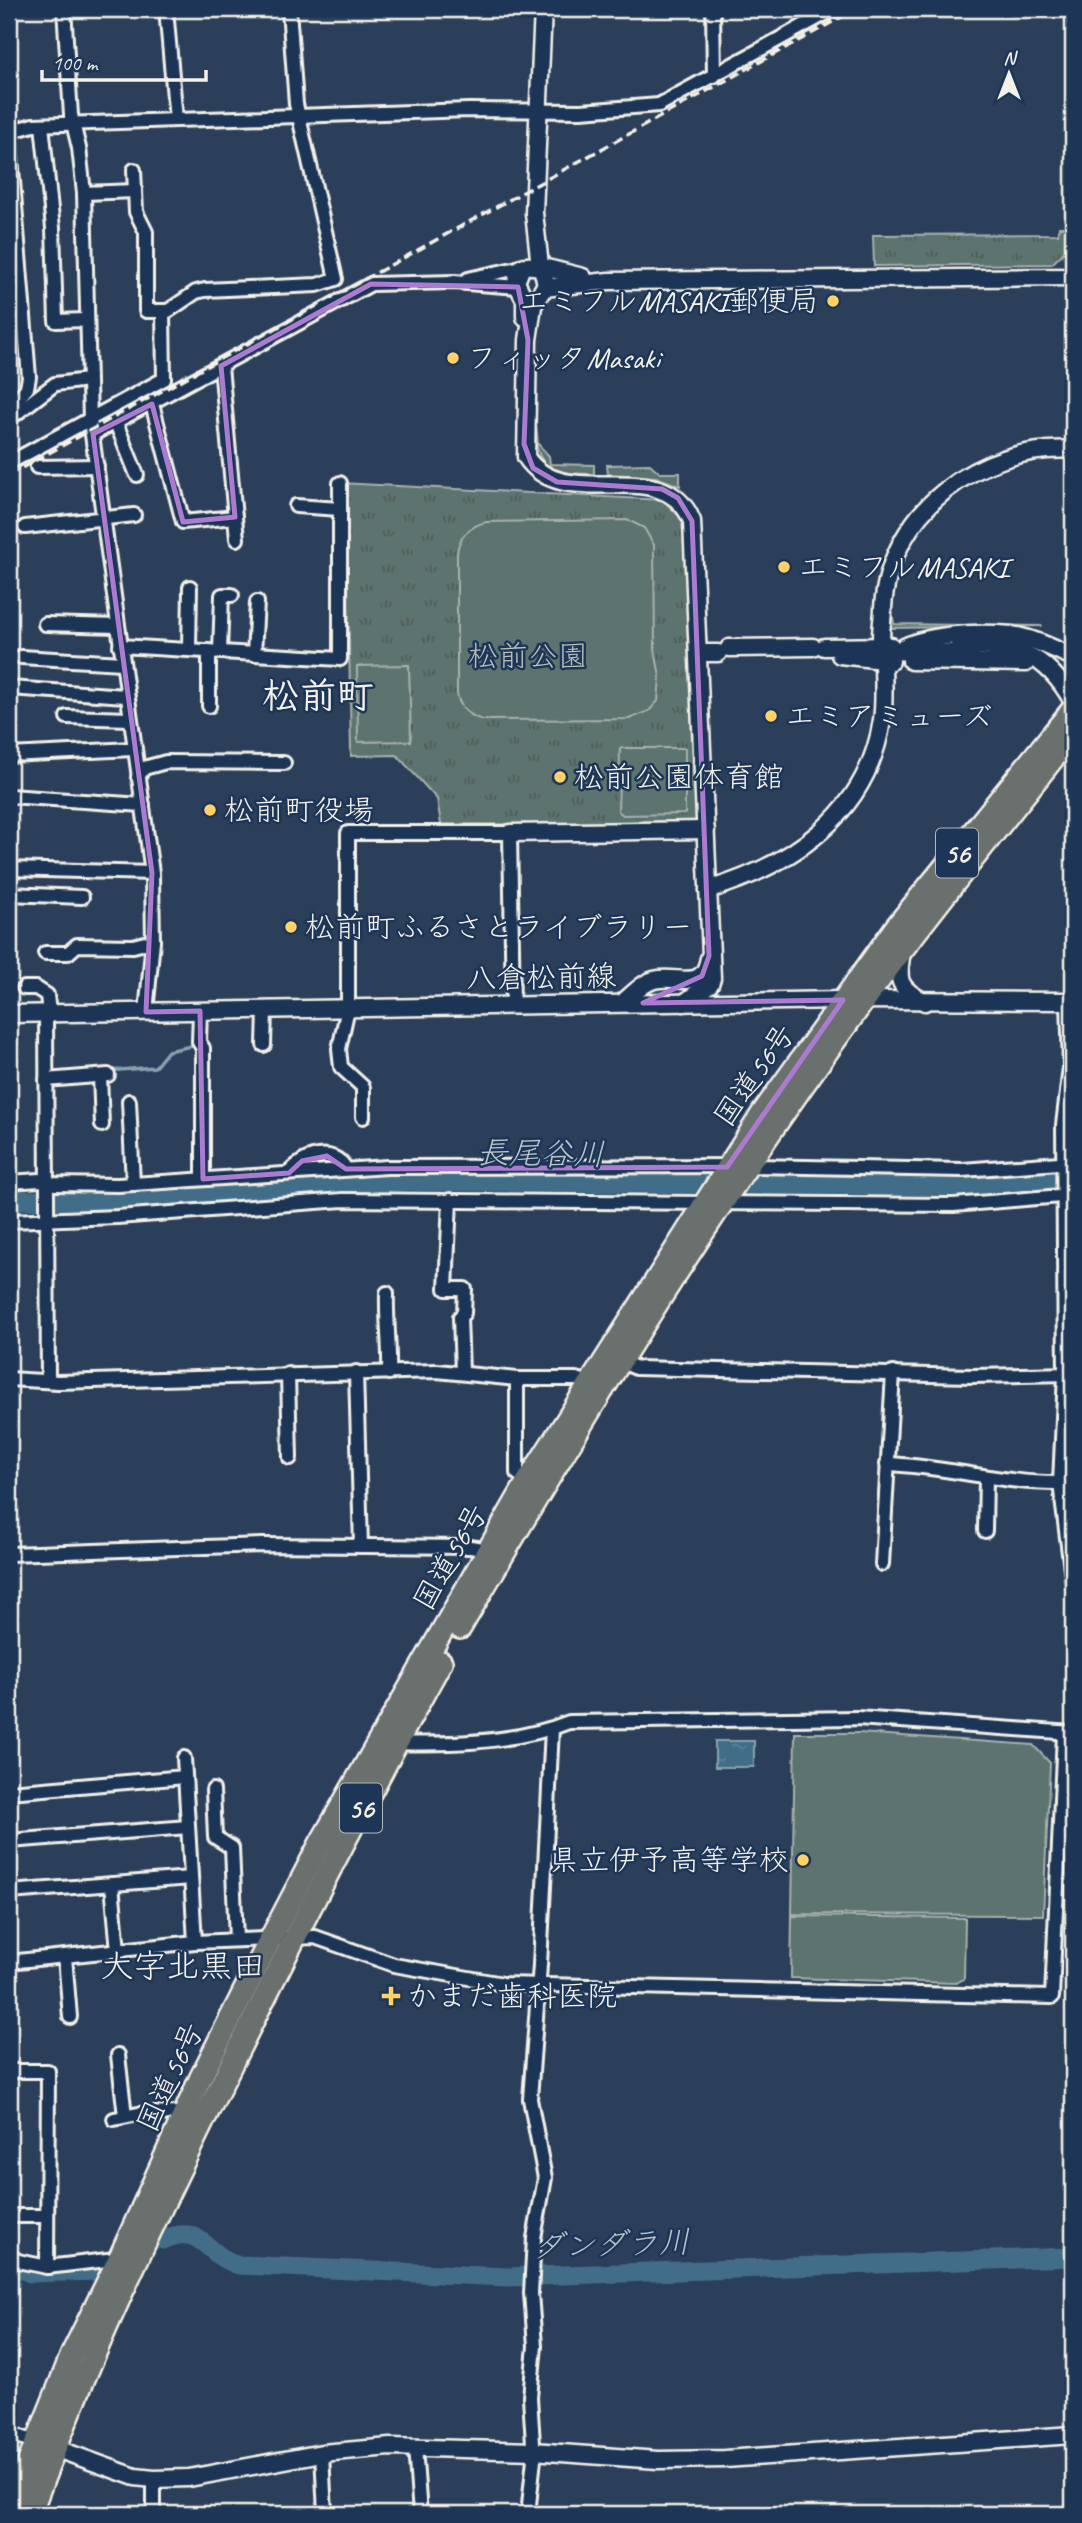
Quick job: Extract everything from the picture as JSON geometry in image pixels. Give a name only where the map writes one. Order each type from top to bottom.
[{"type":"highway","name":"国道56号","points":[[127,2260],[294,1937],[388,1742],[496,1552],[614,1357],[843,1000],[896,927],[1073,709]]},
{"type":"highway","name":"国道56号","points":[[737,1168],[864,1000],[1073,733]]},
{"type":"highway","name":"国道56号","points":[[496,1552],[528,1481],[589,1383],[614,1357]]},
{"type":"highway","name":"国道56号","points":[[9,2511],[45,2445],[127,2260],[185,2113],[271,1938],[320,1844],[388,1742]]},
{"type":"highway","name":"国道56号","points":[[30,2514],[45,2445]]},
{"type":"street","points":[[64,9],[71,115],[85,193],[89,420],[152,873],[153,941],[146,1012]]},
{"type":"street","points":[[166,9],[176,120]]},
{"type":"street","points":[[134,170],[136,212],[146,232],[146,311],[163,311],[178,307],[195,292],[205,290],[317,285],[336,279],[300,114],[289,9]]},
{"type":"street","points":[[532,267],[543,9]]},
{"type":"street","points":[[713,9],[714,76]]},
{"type":"street","points":[[9,409],[27,388],[29,377],[14,276],[9,132],[42,125],[300,114],[581,111],[660,105],[834,9]]},
{"type":"street","points":[[42,125],[53,228],[56,321],[86,320]]},
{"type":"street","points":[[85,193],[135,191]]},
{"type":"street","points":[[532,267],[516,276],[525,300],[528,340],[526,457],[540,473],[556,482],[662,489],[684,504],[692,521],[706,830],[709,984],[684,1003]]},
{"type":"street","points":[[528,340],[533,306],[547,280],[532,267]]},
{"type":"street","points":[[454,282],[532,267],[609,281]]},
{"type":"street","points":[[93,434],[372,284],[454,282],[519,288],[527,294],[609,281],[1073,277]]},
{"type":"street","points":[[9,463],[163,379],[163,311]]},
{"type":"street","points":[[220,366],[237,539]]},
{"type":"street","points":[[9,419],[55,384],[88,380]]},
{"type":"street","points":[[152,404],[183,523],[235,517]]},
{"type":"street","points":[[116,423],[137,475]]},
{"type":"street","points":[[708,890],[758,874],[793,855],[842,808],[863,774],[880,729],[884,598],[889,575],[911,527],[925,508],[959,479],[1002,457],[1040,450],[1073,450]]},
{"type":"street","points":[[37,467],[97,466]]},
{"type":"street","points":[[120,646],[340,659],[340,483]]},
{"type":"street","points":[[296,506],[340,509]]},
{"type":"street","points":[[25,527],[134,515]]},
{"type":"street","points":[[189,649],[190,587]]},
{"type":"street","points":[[209,706],[222,595],[232,595]]},
{"type":"street","points":[[254,654],[257,602]]},
{"type":"street","points":[[45,624],[117,626]]},
{"type":"street","points":[[903,654],[926,637],[1011,635],[1062,654]]},
{"type":"street","points":[[903,654],[983,646],[1023,651],[1035,656],[1060,678],[1073,702]]},
{"type":"street","points":[[882,654],[971,653],[997,649]]},
{"type":"street","points":[[699,651],[818,650],[958,658],[971,653]]},
{"type":"street","points":[[903,654],[1026,663]]},
{"type":"street","points":[[22,657],[122,663]]},
{"type":"street","points":[[9,688],[126,696]]},
{"type":"street","points":[[67,717],[130,719]]},
{"type":"street","points":[[9,755],[133,749]]},
{"type":"street","points":[[138,777],[144,768],[166,762],[284,763]]},
{"type":"street","points":[[9,796],[143,805]]},
{"type":"street","points":[[363,1117],[363,1087],[341,1067],[339,1049],[348,1008],[348,833],[706,830]]},
{"type":"street","points":[[510,833],[513,1005]]},
{"type":"street","points":[[9,869],[152,873]]},
{"type":"street","points":[[9,894],[82,898]]},
{"type":"street","points":[[45,953],[68,953],[77,945],[132,946],[153,941]]},
{"type":"street","points":[[902,951],[899,971],[901,985],[910,994],[926,1002]]},
{"type":"street","points":[[621,1003],[654,980],[694,979],[702,976],[707,971],[709,956]]},
{"type":"street","points":[[24,988],[36,988],[47,995],[48,1381]]},
{"type":"street","name":"八倉松前線","points":[[9,1014],[843,1000],[1071,1001]]},
{"type":"street","points":[[1071,1001],[1070,1067],[1063,1125],[1068,1195],[1069,1374],[1060,1483],[1073,1585]]},
{"type":"street","points":[[264,1045],[265,1010]]},
{"type":"street","points":[[200,1011],[199,1042],[203,1048],[203,1179]]},
{"type":"street","points":[[46,1080],[104,1075],[102,1125]]},
{"type":"street","points":[[130,1101],[132,1184]]},
{"type":"street","points":[[9,1182],[79,1186],[132,1184],[346,1169],[962,1170],[1067,1163]]},
{"type":"street","points":[[9,1221],[47,1215],[117,1217],[343,1200],[953,1205],[1068,1195]]},
{"type":"street","points":[[450,1200],[446,1289],[465,1289],[464,1313],[460,1317],[462,1372]]},
{"type":"street","points":[[387,1293],[386,1324],[391,1336],[389,1373]]},
{"type":"street","points":[[614,1357],[636,1368],[972,1376],[1069,1374]]},
{"type":"street","points":[[9,1379],[48,1381],[356,1372],[462,1372],[517,1378],[576,1379],[589,1383]]},
{"type":"street","points":[[356,1372],[361,1546]]},
{"type":"street","points":[[882,1564],[893,1373]]},
{"type":"street","points":[[288,1374],[291,1458]]},
{"type":"street","points":[[517,1378],[517,1473],[528,1481]]},
{"type":"street","points":[[887,1464],[921,1465],[986,1477],[1060,1483]]},
{"type":"street","points":[[985,1531],[986,1477]]},
{"type":"street","points":[[9,1554],[262,1545],[496,1552]]},
{"type":"street","points":[[9,1962],[195,1942],[315,1937],[394,1965],[430,1974],[502,1984],[1052,1997],[1069,1734],[857,1718],[569,1722],[536,1734],[466,1743],[388,1742]]},
{"type":"street","points":[[528,2514],[533,2451],[530,2397],[535,2346],[532,2274],[534,2238],[545,2178],[530,2110],[552,1729]]},
{"type":"street","points":[[184,1758],[195,1942]]},
{"type":"street","points":[[9,1792],[185,1777]]},
{"type":"street","points":[[213,1790],[215,1837],[232,1848],[236,1939]]},
{"type":"street","points":[[9,1841],[188,1827]]},
{"type":"street","points":[[9,1892],[191,1878]]},
{"type":"street","points":[[112,1884],[118,1951]]},
{"type":"street","points":[[65,1957],[70,2017]]},
{"type":"street","points":[[118,2054],[119,2118],[185,2113]]},
{"type":"street","points":[[9,2071],[48,2071],[47,2267]]},
{"type":"street","points":[[9,2216],[47,2216]]},
{"type":"street","points":[[9,2255],[18,2261],[47,2267],[127,2260]]},
{"type":"street","points":[[9,2433],[135,2477],[154,2479],[190,2478],[322,2453],[415,2447],[533,2451],[645,2459],[725,2459],[1073,2435]]},
{"type":"street","points":[[415,2447],[420,2514]]},
{"type":"street","points":[[322,2453],[325,2514]]},
{"type":"street","points":[[154,2479],[154,2514]]},
{"type":"highlighted area","points":[[371,284],[518,287],[528,340],[524,444],[533,468],[557,482],[662,489],[678,498],[692,521],[709,956],[702,976],[643,1003],[843,1000],[727,1167],[346,1169],[327,1156],[302,1161],[289,1173],[203,1179],[200,1011],[146,1012],[152,873],[93,434],[152,404],[183,522],[235,517],[221,366]]},
{"type":"green space","points":[[1059,227],[1071,227],[1071,252],[1064,252],[1052,264],[874,266],[873,235],[1058,234]]},
{"type":"green space","points":[[535,413],[538,444],[549,456],[550,464],[594,465],[594,474],[563,472],[545,463],[536,444]]},
{"type":"green space","points":[[650,464],[660,473],[680,473],[680,486],[656,477],[608,474],[607,465]]},
{"type":"green space","name":"松前公園","points":[[340,483],[663,500],[686,523],[700,825],[441,824],[437,799],[397,755],[351,756],[347,520]]},
{"type":"green space","points":[[628,520],[644,528],[654,545],[655,650],[660,677],[658,701],[649,711],[629,719],[483,720],[466,711],[457,693],[457,554],[466,533],[486,522]]},
{"type":"green space","points":[[891,605],[894,624],[1043,626],[888,628]]},
{"type":"green space","points":[[409,665],[411,741],[358,742],[357,666]]},
{"type":"green space","points":[[620,748],[685,748],[685,814],[623,815],[618,811]]},
{"type":"green space","points":[[795,1733],[859,1733],[1033,1745],[1050,1763],[1043,1915],[792,1914]]},
{"type":"green space","points":[[792,1916],[965,1918],[964,1979],[956,1983],[791,1978]]},
{"type":"water","points":[[715,1741],[754,1741],[754,1767],[715,1767]]},
{"type":"waterway","points":[[108,1071],[155,1067],[168,1051],[196,1045]]},
{"type":"waterway","name":"長尾谷川","points":[[9,1200],[111,1201],[404,1181],[950,1186],[1073,1179]]},
{"type":"waterway","name":"ダンダラ川","points":[[163,2240],[188,2235],[203,2242],[227,2261],[239,2265],[507,2277],[1073,2257]]},
{"type":"waterway","name":"ダンダラ川","points":[[9,2262],[30,2273],[96,2271]]},
{"type":"railway","points":[[9,475],[856,9]]},
{"type":"place","name":"エミフルMASAKI郵便局","points":[[833,301]]},
{"type":"place","name":"フィッタMasaki","points":[[453,358]]},
{"type":"place","name":"エミフルMASAKI","points":[[784,567]]},
{"type":"place","name":"エミアミューズ","points":[[771,716]]},
{"type":"place","name":"松前公園体育館","points":[[560,777]]},
{"type":"place","name":"松前町役場","points":[[210,810]]},
{"type":"place","name":"松前町ふるさとライブラリー","points":[[291,927]]},
{"type":"place","name":"県立伊予高等学校","points":[[803,1860]]},
{"type":"place","name":"かまだ歯科医院","points":[[391,1996]]},
{"type":"district","name":"松前町","points":[[318,695]]},
{"type":"district","name":"大字北黒田","points":[[183,1965]]}]
